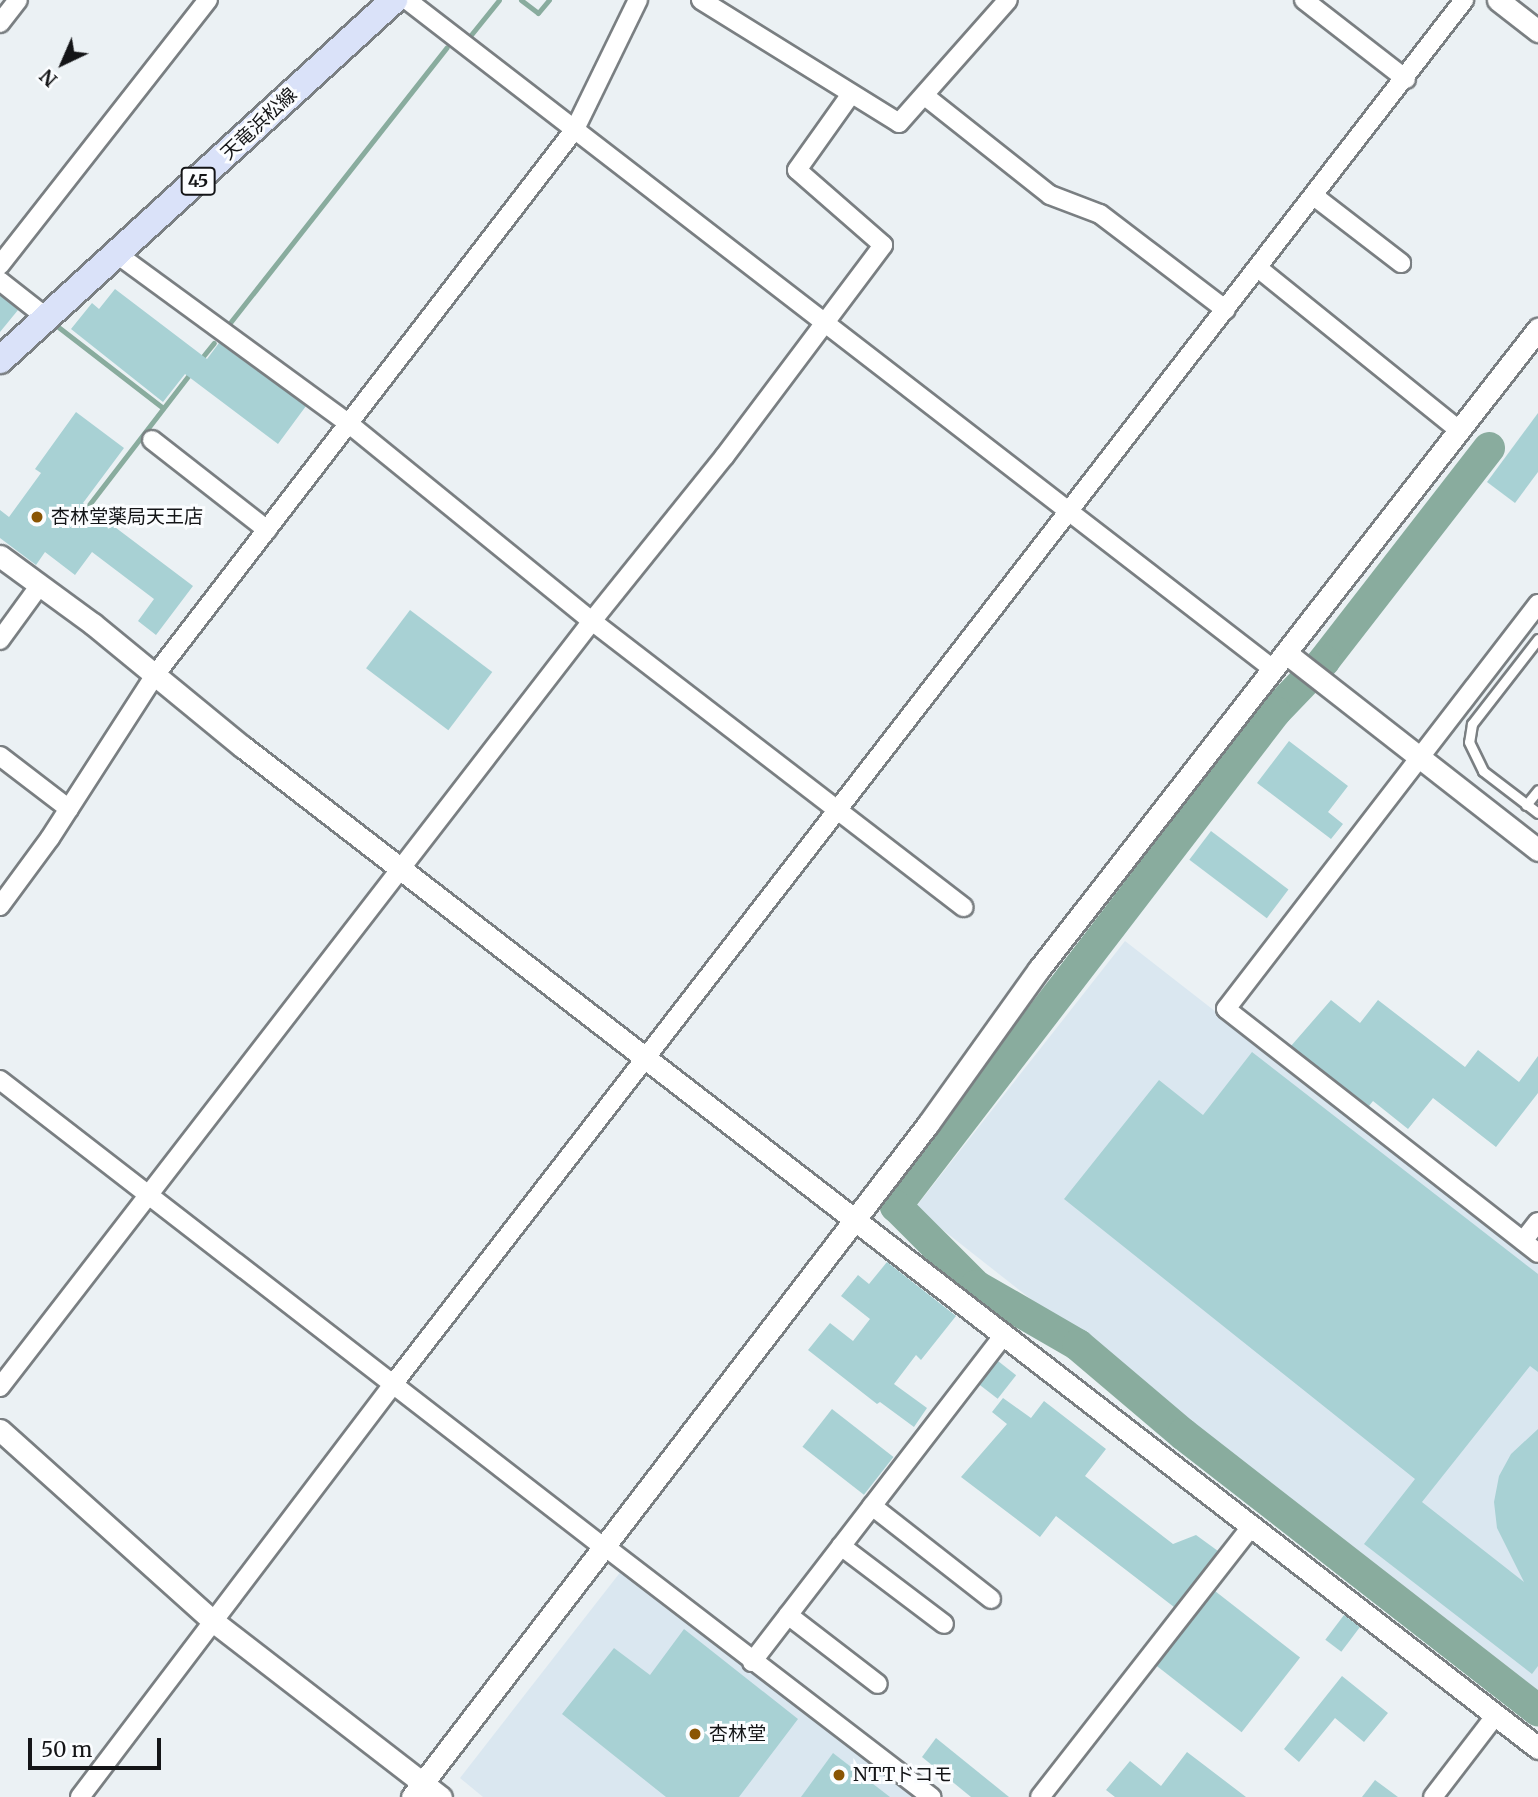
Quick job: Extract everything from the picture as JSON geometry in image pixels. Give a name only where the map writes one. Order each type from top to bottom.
[{"type":"main road","name":"天竜浜松線","points":[[0,360],[394,0]]},
{"type":"street","points":[[0,23],[18,0]]},
{"type":"street","points":[[0,265],[208,0]]},
{"type":"street","points":[[407,0],[1070,511],[1279,661],[1303,667],[1538,850]]},
{"type":"street","points":[[0,906],[69,809],[155,675],[575,129],[638,0]]},
{"type":"street","points":[[701,0],[899,123],[1008,0]]},
{"type":"street","points":[[1304,0],[1406,79]]},
{"type":"street","points":[[80,1797],[394,1383],[1406,79],[1464,0]]},
{"type":"street","points":[[1498,0],[1538,31]]},
{"type":"street","points":[[0,1387],[400,867],[724,457],[824,320],[883,245],[797,170],[850,93]]},
{"type":"street","points":[[925,96],[1050,195],[1100,214],[1226,310]]},
{"type":"street","points":[[1314,196],[1401,263]]},
{"type":"street","points":[[117,254],[348,424],[592,621],[964,907]]},
{"type":"street","points":[[1258,268],[1459,430]]},
{"type":"street","points":[[0,281],[47,318]]},
{"type":"street","points":[[418,1790],[610,1550],[1039,969],[1459,430],[1534,342]]},
{"type":"street","points":[[152,440],[267,530]]},
{"type":"street","points":[[0,556],[1538,1748]]},
{"type":"street","points":[[0,640],[40,585]]},
{"type":"street","points":[[1538,604],[1226,1009],[1538,1253]]},
{"type":"street","points":[[0,756],[69,809]]},
{"type":"street","points":[[0,1080],[752,1662],[931,1797]]},
{"type":"street","points":[[1523,1241],[1538,1222]]},
{"type":"street","points":[[752,1662],[1004,1335]]},
{"type":"street","points":[[0,1430],[213,1621],[418,1790],[441,1797]]},
{"type":"street","points":[[872,1506],[991,1599]]},
{"type":"street","points":[[1040,1797],[1251,1527]]},
{"type":"street","points":[[841,1546],[944,1625]]},
{"type":"street","points":[[788,1615],[878,1684]]},
{"type":"street","points":[[1433,1797],[1496,1715]]},
{"type":"lane","points":[[1538,639],[1472,724],[1469,742],[1483,771],[1538,813]]},
{"type":"lane","points":[[1527,805],[1538,790]]},
{"type":"shaded area","points":[[1125,941],[1538,1263],[1538,1698],[915,1208]]},
{"type":"shaded area","points":[[622,1570],[919,1797],[483,1797],[460,1778]]},
{"type":"building","points":[[115,289],[207,359],[219,343],[306,406],[278,444],[185,374],[163,402],[71,329],[92,303],[99,309]]},
{"type":"building","points":[[0,295],[18,310],[0,332]]},
{"type":"building","points":[[76,412],[124,448],[83,503],[193,586],[156,635],[138,621],[154,599],[92,552],[75,575],[45,552],[36,565],[0,538],[0,510],[9,517],[41,473],[35,469]]},
{"type":"building","points":[[1538,413],[1538,472],[1515,503],[1487,482]]},
{"type":"building","points":[[410,610],[492,672],[448,730],[366,668]]},
{"type":"building","points":[[1289,741],[1348,786],[1328,812],[1343,824],[1331,839],[1257,783]]},
{"type":"building","points":[[1211,831],[1288,889],[1267,918],[1189,860]]},
{"type":"building","points":[[1331,1000],[1360,1023],[1378,1000],[1465,1067],[1478,1050],[1519,1082],[1538,1056],[1538,1093],[1496,1147],[1433,1098],[1408,1129],[1373,1101],[1369,1106],[1291,1046]]},
{"type":"building","points":[[1252,1052],[1538,1274],[1538,1372],[1530,1366],[1422,1502],[1524,1582],[1497,1528],[1494,1502],[1499,1476],[1511,1454],[1538,1429],[1538,1666],[1532,1674],[1364,1544],[1415,1479],[1064,1199],[1159,1080],[1203,1115]]},
{"type":"building","points":[[887,1262],[956,1316],[921,1360],[916,1355],[894,1384],[927,1408],[914,1427],[880,1402],[877,1404],[808,1350],[830,1323],[853,1341],[870,1319],[841,1296],[858,1275],[869,1284]]},
{"type":"building","points":[[998,1361],[1016,1375],[998,1399],[980,1385]]},
{"type":"building","points":[[1003,1398],[1031,1418],[1044,1401],[1106,1449],[1085,1476],[1173,1544],[1196,1535],[1218,1551],[1174,1607],[1056,1516],[1040,1537],[961,1477],[1007,1424],[992,1412]]},
{"type":"building","points":[[832,1409],[893,1457],[864,1495],[802,1447]]},
{"type":"building","points":[[1215,1591],[1300,1657],[1242,1732],[1157,1666]]},
{"type":"building","points":[[1344,1615],[1360,1627],[1341,1652],[1325,1640]]},
{"type":"building","points":[[684,1629],[798,1719],[739,1797],[666,1797],[562,1714],[614,1648],[650,1675]]},
{"type":"building","points":[[1342,1676],[1388,1713],[1364,1742],[1335,1718],[1299,1762],[1284,1749]]},
{"type":"building","points":[[936,1738],[1009,1797],[971,1797],[922,1757]]},
{"type":"building","points":[[1187,1752],[1246,1797],[1115,1797],[1106,1790],[1130,1761],[1161,1786]]},
{"type":"building","name":"NTTドコモ","points":[[833,1753],[890,1797],[801,1797]]},
{"type":"building","points":[[1375,1780],[1398,1797],[1362,1797]]},
{"type":"waterway","points":[[470,36],[499,0]]},
{"type":"waterway","points":[[521,0],[538,13],[549,0]]},
{"type":"waterway","points":[[229,324],[447,47]]},
{"type":"waterway","points":[[57,326],[163,408]]},
{"type":"waterway","points":[[200,360],[214,343]]},
{"type":"waterway","points":[[85,510],[192,371]]},
{"type":"waterway","points":[[1489,448],[1324,661],[1275,712],[896,1206],[976,1286],[1078,1345],[1183,1434],[1538,1710]]},
{"type":"place","name":"杏林堂薬局天王店","points":[[37,517]]},
{"type":"place","name":"杏林堂","points":[[695,1734]]},
{"type":"place","name":"NTTドコモ","points":[[839,1775]]}]
